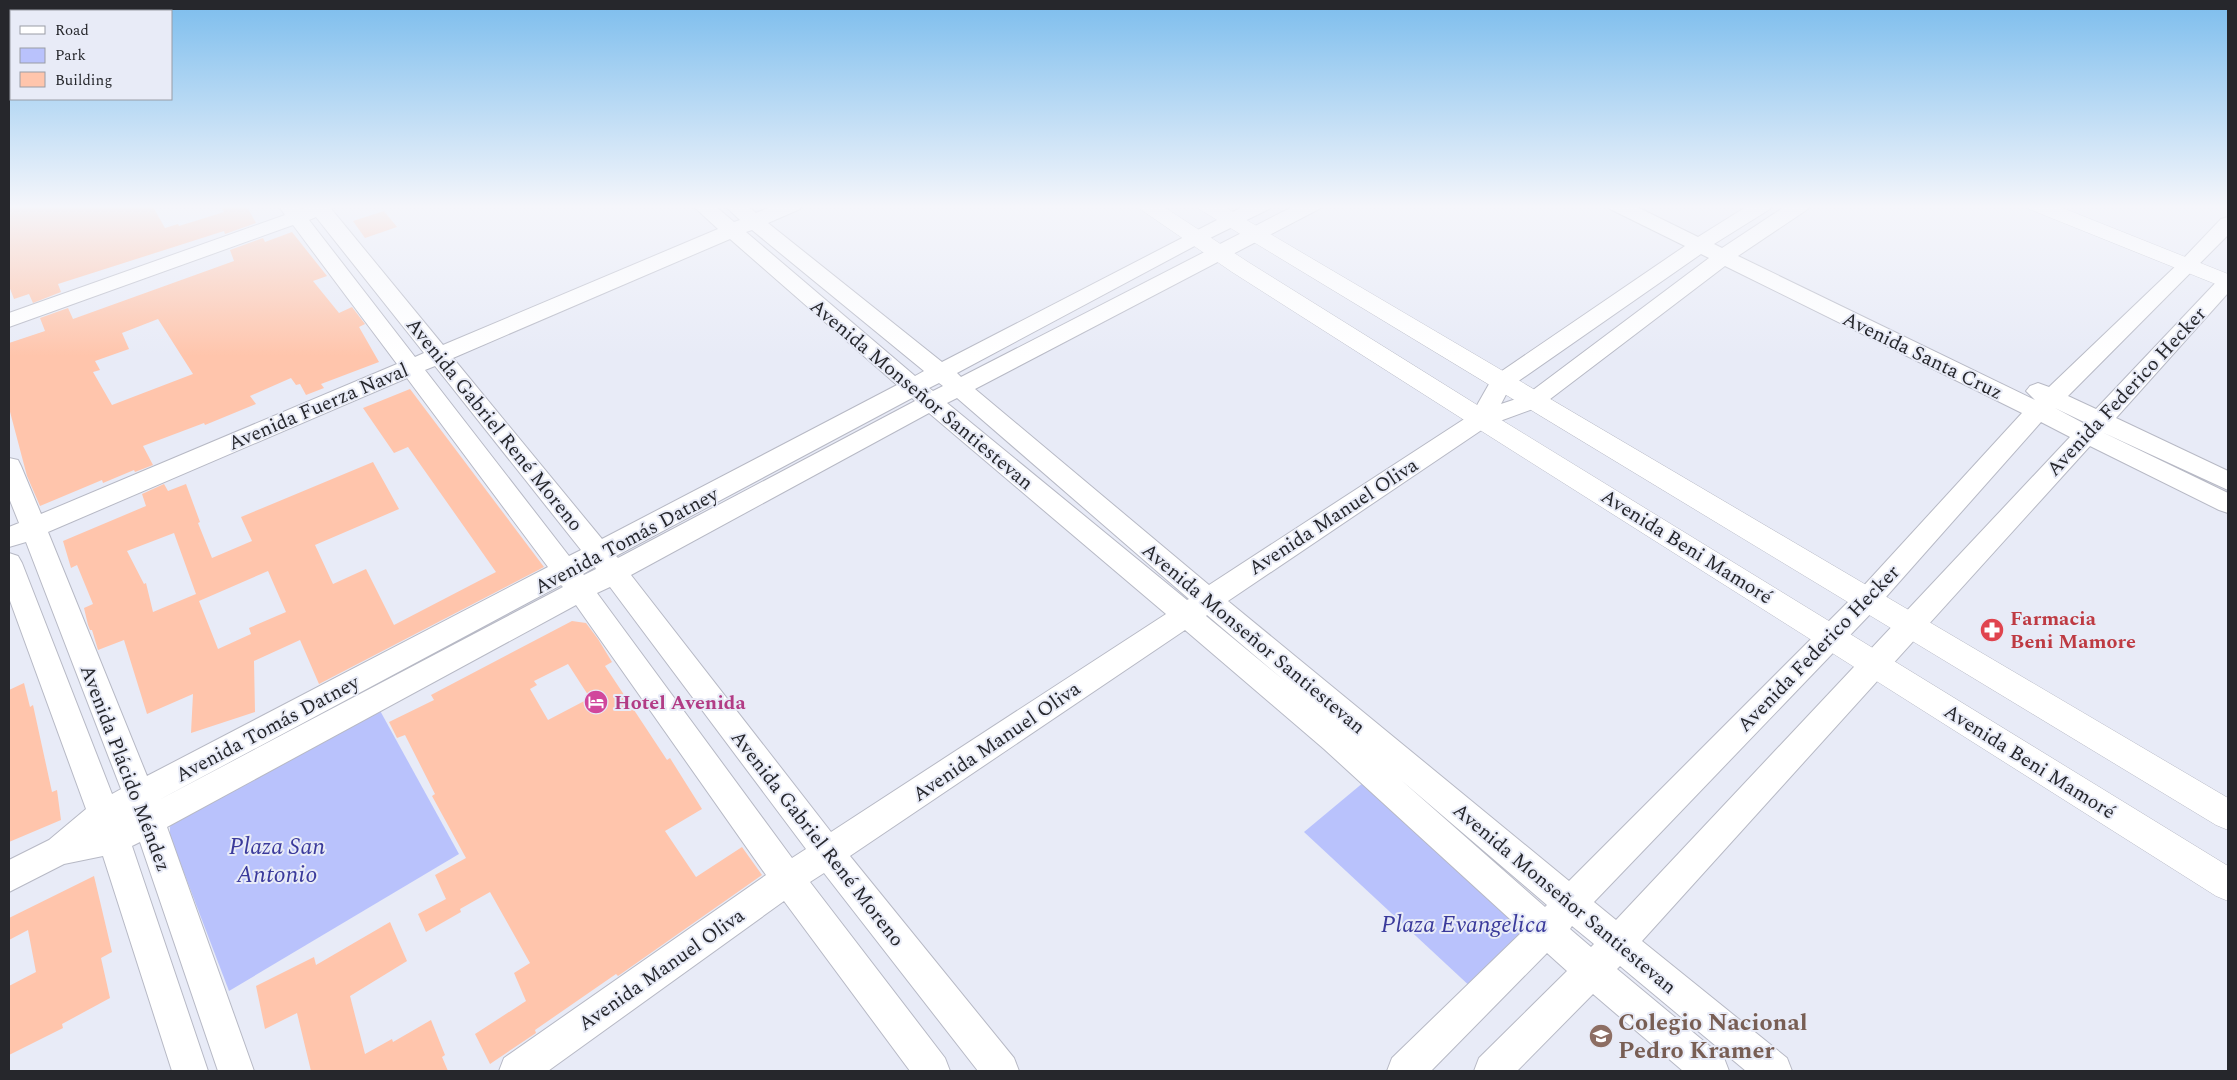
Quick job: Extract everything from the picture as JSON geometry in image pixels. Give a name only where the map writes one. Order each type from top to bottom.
[{"type":"street","points":[[9,308],[165,255]]},
{"type":"street","points":[[9,320],[180,255]]},
{"type":"street","name":"Avenida Gabriel René Moreno","points":[[337,255],[411,367],[573,581],[788,878],[932,1071]]},
{"type":"street","name":"Avenida Gabriel René Moreno","points":[[349,255],[439,355],[607,563],[828,853],[1002,1071]]},
{"type":"street","name":"Avenida Fuerza Naval","points":[[21,533],[439,355],[659,255]]},
{"type":"street","name":"Avenida Monseñor Santiestevan","points":[[777,255],[923,395],[1196,607],[1570,903],[1774,1071]]},
{"type":"street","name":"Avenida Monseñor Santiestevan","points":[[786,255],[950,381],[1196,607],[1335,740],[1548,929],[1592,971],[1712,1071]]},
{"type":"street","name":"Avenida Tomás Datney","points":[[9,876],[108,827],[1188,255]]},
{"type":"street","name":"Avenida Beni Mamoré","points":[[1224,255],[1481,419],[1876,664],[2228,886]]},
{"type":"street","points":[[1289,255],[1868,599],[2228,816]]},
{"type":"street","name":"Avenida Manuel Oliva","points":[[1481,419],[1500,382],[1686,255]]},
{"type":"street","name":"Avenida Manuel Oliva","points":[[517,1071],[788,878],[1481,419],[1533,401],[1727,255]]},
{"type":"street","name":"Avenida Santa Cruz","points":[[1735,255],[2092,427],[2228,504]]},
{"type":"street","points":[[2183,255],[2193,259],[2228,264]]},
{"type":"street","points":[[2185,255],[2228,281]]},
{"type":"street","name":"Avenida Federico Hecker","points":[[1405,1071],[1548,929],[1570,903],[1868,599],[2045,404],[2196,255]]},
{"type":"street","name":"Avenida Federico Hecker","points":[[1492,1071],[1592,971],[2228,281]]},
{"type":"street","name":"Avenida Santa Cruz","points":[[2092,427],[2228,481]]},
{"type":"street","name":"Avenida Plácido Méndez","points":[[9,466],[21,533],[143,808],[236,1071]]},
{"type":"street","name":"Avenida Plácido Méndez","points":[[9,563],[108,827],[190,1071]]},
{"type":"green space","name":"Plaza San Antonio","points":[[378,707],[459,854],[229,991],[170,836],[170,827],[176,815]]},
{"type":"green space","name":"Plaza Evangelica","points":[[1364,782],[1534,929],[1474,990],[1304,832]]},
{"type":"building","points":[[9,255],[148,255],[58,284],[61,292],[33,303],[29,294],[14,299],[9,286]]},
{"type":"building","points":[[232,255],[311,255],[327,276],[313,281],[339,313],[352,307],[365,324],[359,327],[379,362],[321,384],[324,388],[306,395],[300,384],[296,385],[291,378],[250,396],[256,404],[205,425],[204,423],[143,446],[153,465],[135,472],[134,470],[103,483],[102,480],[40,506],[27,476],[9,408],[9,343],[45,331],[40,318],[68,308],[73,319],[234,261]],"holes":[[[158,319],[193,374],[112,405],[93,372],[100,370],[95,361],[129,349],[122,333]]]},
{"type":"building","points":[[410,389],[544,567],[319,684],[300,640],[254,661],[255,712],[191,733],[193,694],[147,714],[124,640],[98,650],[92,630],[90,630],[88,625],[84,608],[93,604],[77,565],[71,568],[63,541],[146,506],[142,494],[164,484],[168,491],[186,484],[200,522],[198,523],[212,558],[252,541],[241,517],[373,462],[399,509],[315,545],[333,584],[366,569],[394,625],[496,572],[408,447],[394,453],[363,408]],"holes":[[[174,533],[196,594],[153,612],[146,583],[144,584],[127,551]],[[268,571],[286,612],[249,628],[251,634],[218,649],[199,601]]]},
{"type":"building","points":[[572,621],[586,623],[612,662],[605,666],[667,760],[670,758],[702,809],[665,831],[696,877],[742,847],[762,875],[618,976],[616,974],[535,1030],[536,1033],[490,1064],[475,1034],[526,1001],[514,973],[530,963],[490,892],[460,909],[461,912],[426,932],[418,914],[446,899],[435,875],[466,858],[432,796],[435,794],[405,735],[397,738],[389,722],[434,700],[431,695]],"holes":[[[568,664],[590,698],[548,720],[530,689],[537,685],[534,681]]]},
{"type":"building","points":[[24,683],[30,707],[33,705],[52,792],[57,790],[61,820],[9,842],[9,690]]},
{"type":"building","points":[[94,876],[112,952],[101,958],[110,998],[62,1024],[63,1028],[9,1055],[9,986],[36,972],[28,930],[9,940],[9,918]]},
{"type":"building","points":[[390,922],[407,961],[350,996],[365,1054],[392,1039],[393,1042],[431,1020],[445,1055],[442,1057],[448,1071],[311,1071],[297,1013],[265,1029],[256,986],[314,957],[316,965]]},
{"type":"place","name":"Farmacia Beni Mamore","points":[[1992,630]]},
{"type":"place","name":"Hotel Avenida","points":[[596,702]]},
{"type":"place","name":"Colegio Nacional Pedro Kramer","points":[[1601,1036]]}]
